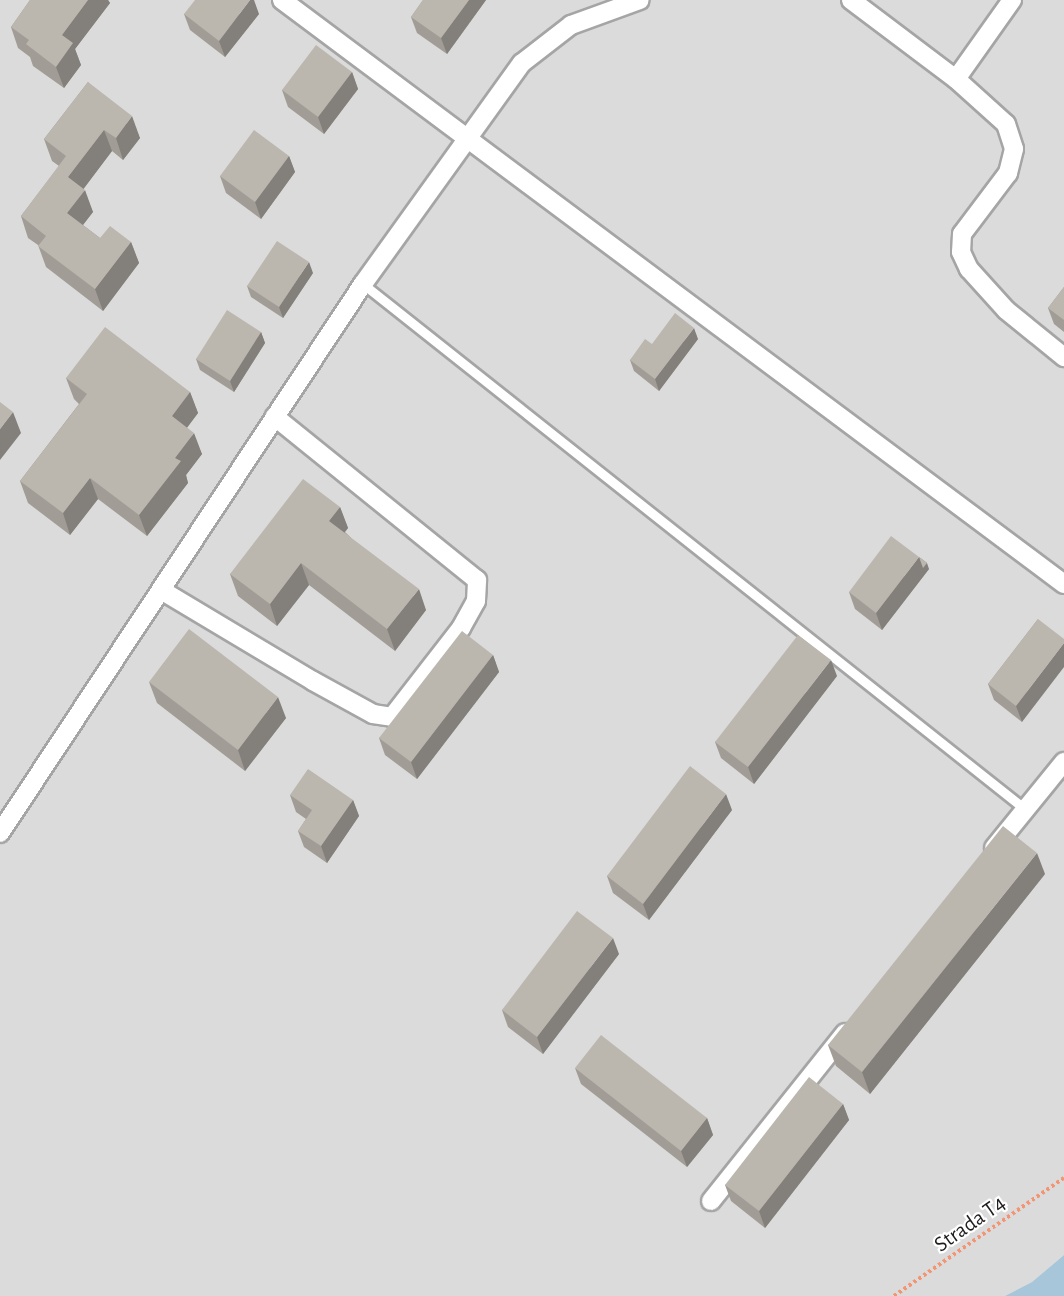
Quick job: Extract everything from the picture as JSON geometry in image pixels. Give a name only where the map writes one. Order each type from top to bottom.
[{"type":"street","points":[[282,0],[468,136],[1064,584]]},
{"type":"street","points":[[0,833],[363,284],[522,63],[548,40],[571,25],[640,0]]},
{"type":"street","points":[[851,0],[956,79],[991,107],[1006,124],[1014,149],[1008,172],[962,234],[961,252],[969,269],[1006,310],[1064,357]]},
{"type":"street","points":[[956,79],[1012,0]]},
{"type":"street","points":[[161,590],[313,681],[373,714],[392,717],[461,628],[477,601],[477,580],[275,417]]},
{"type":"street","points":[[980,865],[1064,762]]},
{"type":"street","points":[[711,1201],[861,1014]]},
{"type":"lane","points":[[363,284],[1025,809]]},
{"type":"path","name":"Strada T4","points":[[894,1296],[1064,1178]]},
{"type":"shaded area","points":[[0,0],[1064,0],[1064,1255],[1032,1282],[1005,1296],[0,1296]]},
{"type":"water","points":[[1064,1255],[1064,1296],[1005,1296],[1032,1282]]},
{"type":"building","points":[[30,0],[88,0],[62,35],[73,43],[56,67],[26,44],[29,40],[11,27]]},
{"type":"building","points":[[195,0],[250,0],[219,41],[184,14]]},
{"type":"building","points":[[423,0],[469,0],[441,38],[411,17]]},
{"type":"building","points":[[316,45],[352,72],[318,117],[282,90]]},
{"type":"building","points":[[88,82],[132,116],[116,138],[104,130],[68,177],[85,190],[67,213],[100,238],[110,226],[131,242],[95,289],[38,246],[46,236],[21,216],[66,156],[44,139]]},
{"type":"building","points":[[254,130],[289,156],[255,202],[220,176]]},
{"type":"building","points":[[277,241],[309,262],[279,307],[247,286]]},
{"type":"building","points":[[1064,287],[1064,320],[1048,308]]},
{"type":"building","points":[[227,310],[261,332],[230,381],[196,359]]},
{"type":"building","points":[[675,313],[694,328],[655,379],[630,360],[645,339],[652,344]]},
{"type":"building","points":[[105,327],[190,392],[172,416],[194,433],[175,458],[181,461],[139,515],[90,478],[63,513],[20,481],[87,394],[66,378]]},
{"type":"building","points":[[0,402],[13,412],[0,429]]},
{"type":"building","points":[[303,479],[340,507],[329,521],[419,589],[387,629],[301,563],[270,604],[230,574]]},
{"type":"building","points":[[891,536],[919,557],[876,613],[849,592]]},
{"type":"building","points":[[919,557],[927,563],[923,568]]},
{"type":"building","points":[[1038,619],[1064,639],[1064,643],[1016,706],[988,684]]},
{"type":"building","points":[[189,629],[278,697],[238,750],[149,682]]},
{"type":"building","points":[[462,631],[493,655],[411,762],[379,738]]},
{"type":"building","points":[[798,635],[831,660],[748,767],[715,742]]},
{"type":"building","points":[[690,766],[726,794],[643,904],[607,876]]},
{"type":"building","points":[[308,769],[353,800],[321,846],[298,831],[312,810],[290,795]]},
{"type":"building","points":[[1003,826],[1037,853],[862,1072],[828,1045]]},
{"type":"building","points":[[577,911],[613,938],[537,1037],[502,1010]]},
{"type":"building","points":[[601,1035],[707,1118],[681,1151],[575,1068]]},
{"type":"building","points":[[809,1077],[843,1104],[759,1211],[725,1185]]}]
